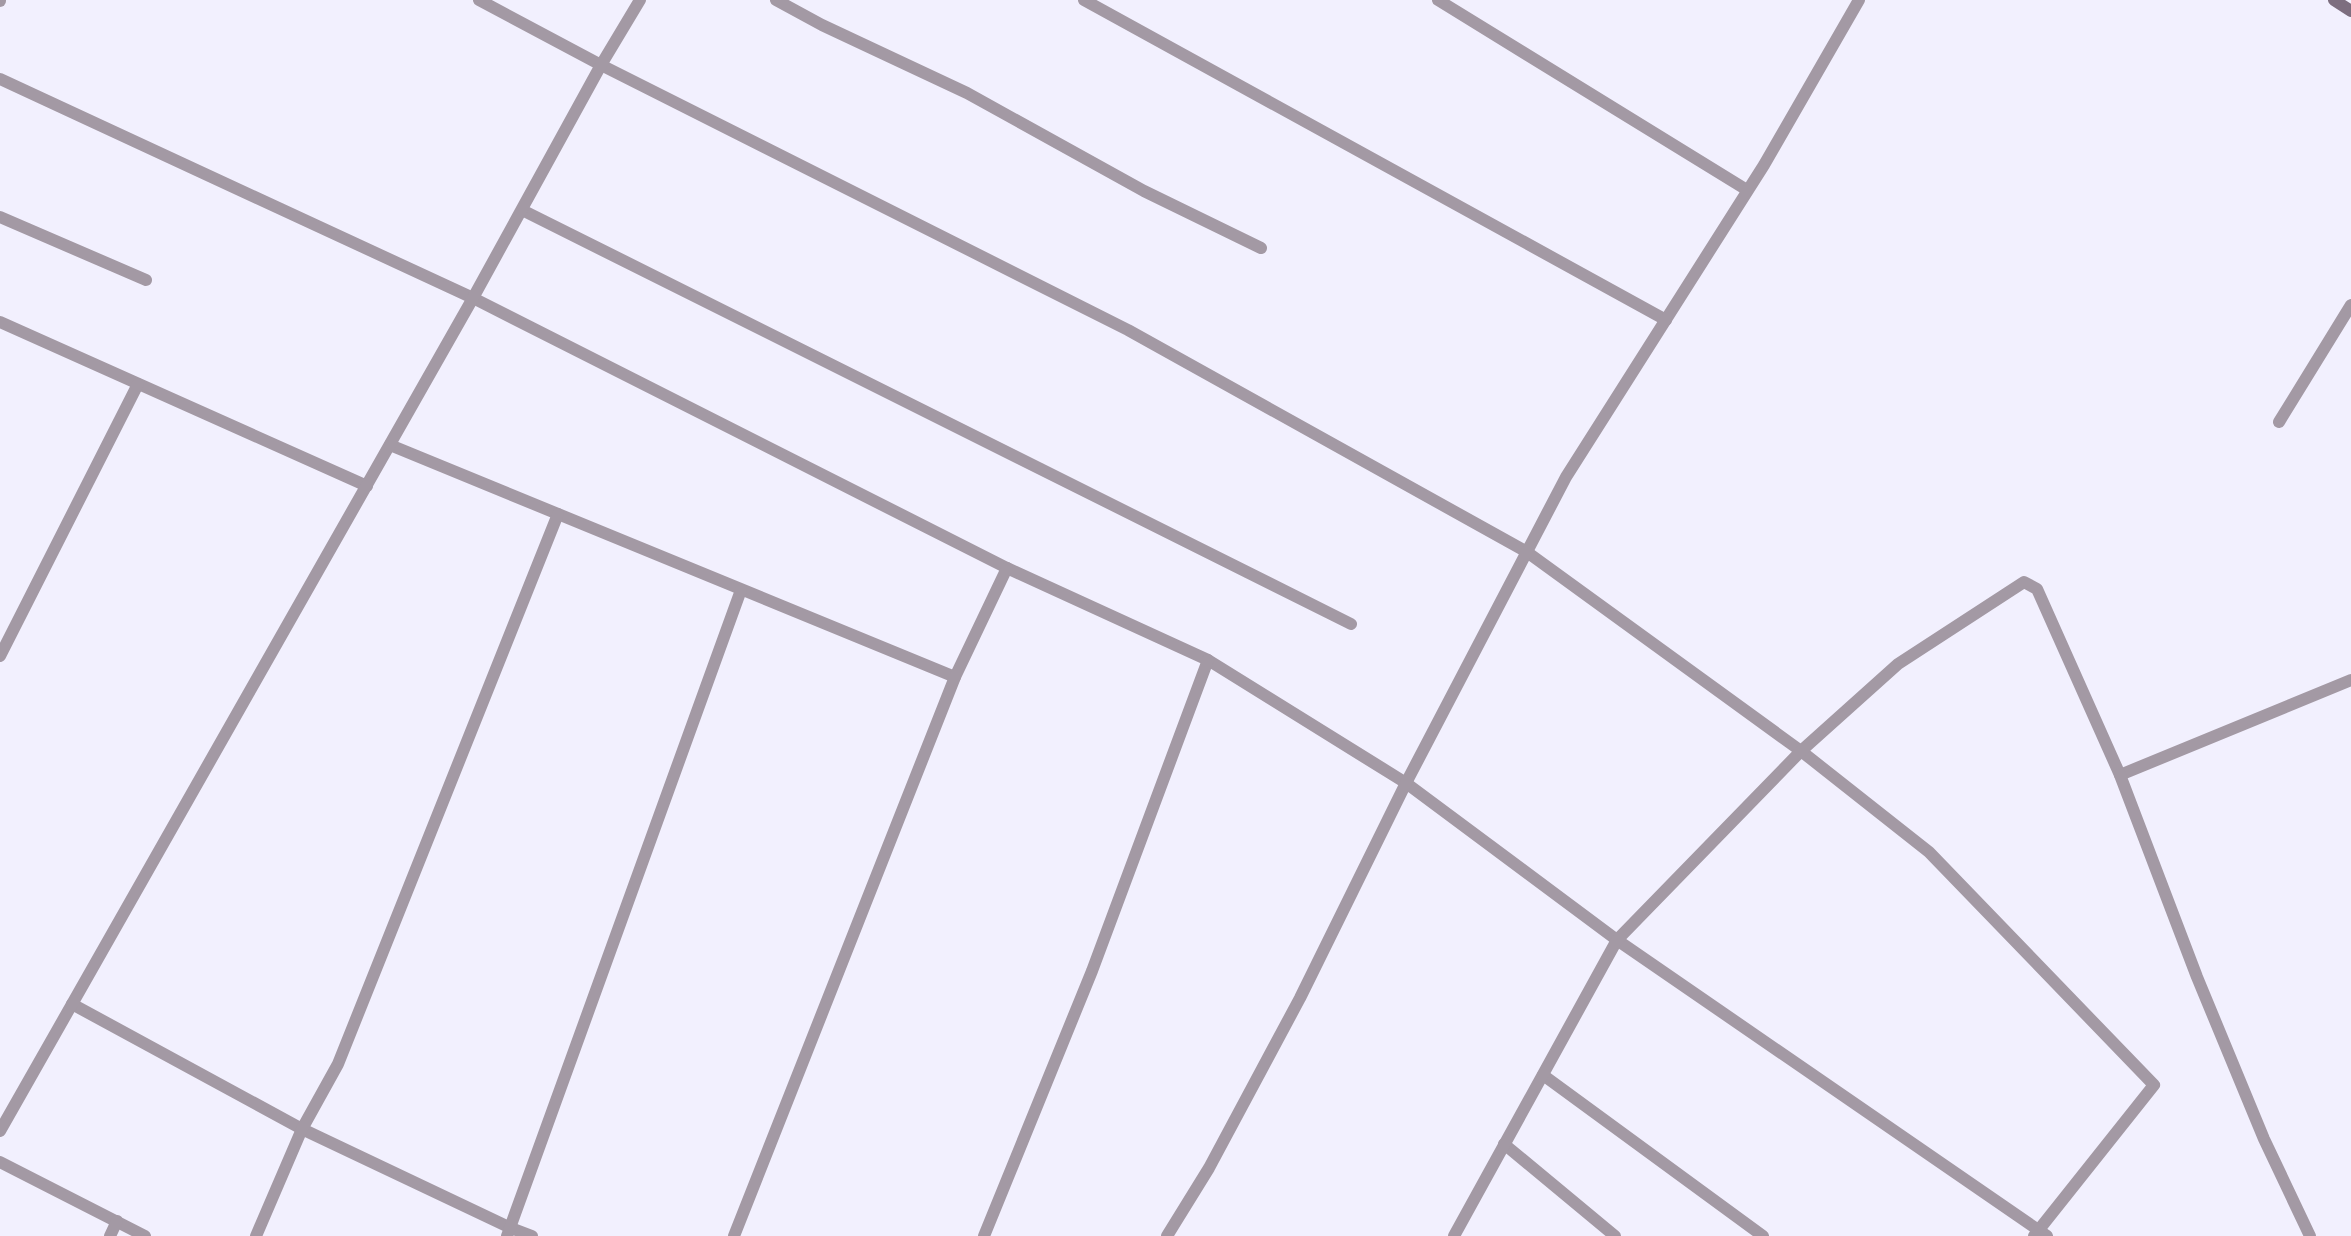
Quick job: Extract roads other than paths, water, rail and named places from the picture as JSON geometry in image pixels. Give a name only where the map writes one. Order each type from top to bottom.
[{"type":"street","points":[[0,79],[473,298],[1007,568],[1208,660],[1406,783],[1617,940],[2040,1234],[2154,1085],[1929,852],[1801,751],[1527,552],[1128,330],[601,64],[479,0]]},
{"type":"street","points":[[0,1131],[473,298],[601,64],[640,0]]},
{"type":"street","points":[[776,0],[822,25],[967,93],[1144,191],[1261,248]]},
{"type":"street","points":[[1084,0],[1666,320]]},
{"type":"street","points":[[1438,0],[1747,190]]},
{"type":"street","points":[[1167,1236],[1209,1168],[1300,998],[1406,783],[1566,477],[1747,190],[1859,0]]},
{"type":"street","points":[[2334,0],[2351,11]]},
{"type":"street","points":[[522,210],[1352,624]]},
{"type":"street","points":[[0,217],[146,280]]},
{"type":"street","points":[[2279,422],[2351,305]]},
{"type":"street","points":[[0,322],[367,486]]},
{"type":"street","points":[[0,656],[138,384]]},
{"type":"street","points":[[390,445],[955,677]]},
{"type":"street","points":[[256,1236],[302,1129],[338,1064],[558,514]]},
{"type":"street","points":[[734,1236],[955,677],[1007,568]]},
{"type":"street","points":[[1454,1236],[1617,940],[1801,751],[1898,664],[2024,582],[2036,589],[2120,774],[2200,986],[2264,1139],[2310,1236]]},
{"type":"street","points":[[509,1232],[741,590]]},
{"type":"street","points":[[984,1236],[1092,971],[1208,660]]},
{"type":"street","points":[[2120,774],[2351,680]]},
{"type":"street","points":[[72,1004],[302,1129],[509,1232],[532,1236]]},
{"type":"street","points":[[1543,1074],[1763,1236]]},
{"type":"street","points":[[1504,1144],[1615,1236]]},
{"type":"street","points":[[0,1162],[145,1236]]},
{"type":"street","points":[[110,1236],[117,1222]]}]
